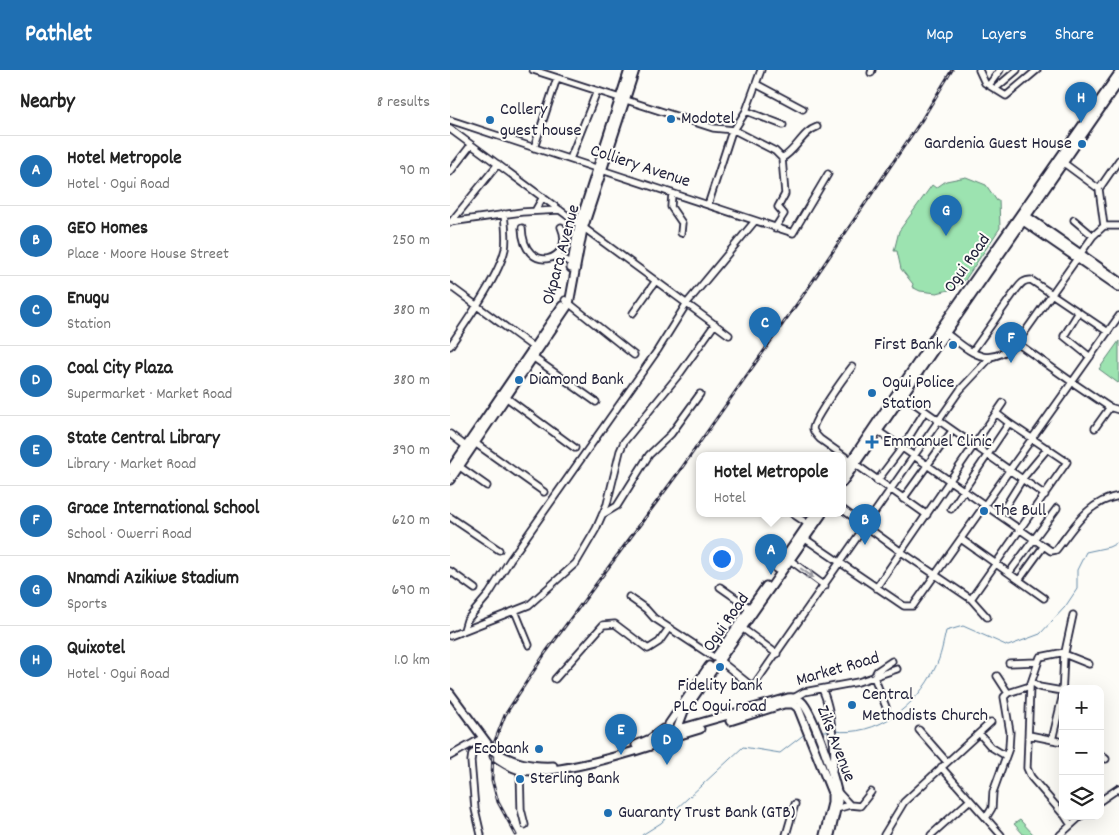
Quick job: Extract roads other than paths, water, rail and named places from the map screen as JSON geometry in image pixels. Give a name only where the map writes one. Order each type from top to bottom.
[{"type":"main road","name":"Okpara Avenue","points":[[567,302],[572,264],[581,227],[622,99],[629,70]]},
{"type":"main road","name":"Okpara Avenue","points":[[622,99],[635,70]]},
{"type":"main road","name":"Ogui Road","points":[[846,476],[853,463],[942,331],[1119,73]]},
{"type":"main road","name":"Ogui Road","points":[[942,331],[1018,227],[1022,216],[1030,208],[1060,161],[1119,82]]},
{"type":"main road","points":[[1030,208],[1033,224]]},
{"type":"main road","points":[[1022,216],[1119,281]]},
{"type":"main road","points":[[1018,227],[1033,224]]},
{"type":"main road","name":"Okpara Avenue","points":[[450,470],[468,448],[535,353],[567,302],[581,227]]},
{"type":"main road","points":[[1079,256],[1119,287]]},
{"type":"main road","name":"Okpara Avenue","points":[[450,480],[460,467],[468,448],[475,443],[507,398],[515,380]]},
{"type":"main road","name":"Ogui Road","points":[[846,470],[878,431],[900,394]]},
{"type":"main road","name":"Ogui Road","points":[[676,733],[684,711],[750,608],[813,517]]},
{"type":"main road","name":"Ogui Road","points":[[666,726],[742,628],[820,517]]},
{"type":"main road","points":[[450,693],[487,747],[518,764],[528,766],[551,766],[642,743],[666,726]]},
{"type":"main road","points":[[450,700],[487,747],[520,770],[542,771],[579,765],[676,733]]},
{"type":"main road","name":"Ziks Avenue","points":[[676,733],[791,700],[808,721],[832,793],[832,804],[824,835]]},
{"type":"main road","points":[[666,726],[676,733]]},
{"type":"main road","points":[[666,726],[665,736],[676,733]]},
{"type":"main road","name":"Ziks Avenue","points":[[816,745],[832,774],[837,791],[836,809],[830,835]]},
{"type":"street","points":[[533,70],[550,73],[557,78],[713,128],[733,130],[776,151],[782,158],[785,194],[778,207],[784,214],[775,228]]},
{"type":"street","points":[[708,206],[733,130],[746,111],[761,70]]},
{"type":"street","points":[[979,70],[985,83],[996,88],[1006,96],[1037,70]]},
{"type":"street","points":[[989,85],[1000,70]]},
{"type":"street","points":[[996,88],[1017,70]]},
{"type":"street","points":[[534,148],[557,78]]},
{"type":"street","points":[[756,84],[803,109]]},
{"type":"street","points":[[570,159],[597,91]]},
{"type":"street","points":[[746,111],[782,125]]},
{"type":"street","name":"Colliery Avenue","points":[[451,121],[793,233],[828,174]]},
{"type":"street","points":[[782,158],[796,149],[808,132],[817,127]]},
{"type":"street","points":[[450,129],[729,335]]},
{"type":"street","points":[[450,172],[471,145]]},
{"type":"street","points":[[1104,226],[1100,189],[1119,160]]},
{"type":"street","points":[[1060,161],[1100,189]]},
{"type":"street","points":[[450,223],[498,164]]},
{"type":"street","points":[[672,194],[671,207],[682,223],[681,233]]},
{"type":"street","points":[[535,211],[543,198]]},
{"type":"street","points":[[450,223],[504,214],[560,210]]},
{"type":"street","points":[[450,346],[477,306],[504,254],[504,214]]},
{"type":"street","points":[[1074,220],[1093,236]]},
{"type":"street","points":[[464,630],[467,620],[489,594],[510,560],[651,359],[687,303],[755,221]]},
{"type":"street","points":[[629,597],[669,628],[717,659],[749,684],[754,685],[825,586],[960,390],[990,358],[1005,353],[1017,343],[1093,236],[1104,226],[1119,226]]},
{"type":"street","points":[[558,255],[563,241],[561,227]]},
{"type":"street","points":[[522,228],[524,244],[532,256],[542,258],[558,255],[572,264]]},
{"type":"street","points":[[972,352],[1022,282],[1032,280],[1108,332]]},
{"type":"street","points":[[633,313],[656,282]]},
{"type":"street","points":[[450,286],[596,402]]},
{"type":"street","points":[[567,302],[634,355]]},
{"type":"street","points":[[1079,312],[1064,336],[1090,357]]},
{"type":"street","points":[[804,538],[904,606],[913,606],[1119,316]]},
{"type":"street","points":[[450,636],[515,611],[537,599],[576,563],[587,548],[602,515],[624,442],[682,372],[715,324]]},
{"type":"street","points":[[942,331],[972,352],[990,358]]},
{"type":"street","points":[[1017,343],[1110,407],[1119,410]]},
{"type":"street","points":[[838,452],[820,439],[813,429],[825,406],[852,367]]},
{"type":"street","points":[[602,515],[617,506],[649,455],[676,428],[700,394]]},
{"type":"street","points":[[900,394],[1009,471],[1023,478],[1045,494]]},
{"type":"street","points":[[507,398],[575,448]]},
{"type":"street","points":[[876,588],[1003,404]]},
{"type":"street","points":[[1096,428],[1110,407]]},
{"type":"street","points":[[877,481],[902,448],[925,410]]},
{"type":"street","points":[[971,599],[1067,463],[996,413]]},
{"type":"street","points":[[952,509],[1009,423]]},
{"type":"street","points":[[878,431],[1043,547],[1053,551],[1092,506],[1104,499],[1119,497]]},
{"type":"street","points":[[903,499],[952,431]]},
{"type":"street","points":[[450,434],[468,448]]},
{"type":"street","points":[[475,443],[544,492]]},
{"type":"street","points":[[1000,515],[1023,478],[1048,448]]},
{"type":"street","points":[[846,458],[927,515]]},
{"type":"street","points":[[460,467],[487,486]]},
{"type":"street","points":[[1009,573],[1056,508]]},
{"type":"street","points":[[846,512],[935,576],[971,599],[987,617]]},
{"type":"street","points":[[450,517],[499,550]]},
{"type":"street","points":[[798,517],[808,524]]},
{"type":"street","points":[[961,539],[1044,598]]},
{"type":"street","points":[[1019,580],[1043,547]]},
{"type":"street","points":[[790,560],[825,586]]},
{"type":"street","points":[[450,571],[475,589]]},
{"type":"street","points":[[720,587],[750,608]]},
{"type":"street","points":[[515,611],[529,645]]},
{"type":"street","points":[[1062,685],[1064,654],[1073,616]]},
{"type":"street","points":[[555,679],[603,625],[615,624],[648,649],[659,642],[669,628]]},
{"type":"street","points":[[742,628],[777,654]]},
{"type":"street","points":[[1059,809],[1029,773],[1026,759],[1031,684],[1037,662],[1042,656],[1064,654],[1089,664]]},
{"type":"street","points":[[886,707],[874,677],[877,670],[892,661]]},
{"type":"street","points":[[1010,663],[1037,662]]},
{"type":"street","name":"Market Road","points":[[791,700],[804,692],[874,677],[897,668]]},
{"type":"street","points":[[997,676],[1008,693]]},
{"type":"street","points":[[986,818],[992,808],[993,792],[1010,740],[1003,701],[1008,693],[1031,684],[1059,690]]},
{"type":"street","points":[[822,689],[828,704],[834,761],[832,774]]},
{"type":"street","points":[[1052,740],[1059,706]]},
{"type":"street","points":[[884,835],[904,802],[991,722]]},
{"type":"street","points":[[919,730],[947,762]]},
{"type":"street","points":[[979,733],[992,747],[1006,756]]},
{"type":"street","points":[[1028,735],[1059,741]]},
{"type":"street","points":[[450,756],[487,747]]},
{"type":"street","points":[[481,835],[475,809],[471,761],[472,754],[487,747]]},
{"type":"street","points":[[941,767],[999,834]]},
{"type":"street","points":[[520,770],[522,809],[525,825]]},
{"type":"street","points":[[1104,798],[1119,788]]},
{"type":"street","points":[[837,791],[850,805]]},
{"type":"street","points":[[836,809],[850,805],[862,806],[871,792]]},
{"type":"street","points":[[931,835],[970,800]]},
{"type":"street","points":[[786,835],[795,804]]},
{"type":"street","points":[[1068,820],[1071,825]]},
{"type":"street","points":[[1060,835],[1077,820]]},
{"type":"waterway","points":[[834,731],[850,732],[880,724],[906,706],[918,695],[935,668],[946,631],[963,626],[1008,646],[1040,634],[1065,607],[1077,589],[1077,570],[1086,552],[1109,547],[1119,542]]},
{"type":"waterway","points":[[819,731],[830,731]]},
{"type":"waterway","points":[[642,835],[661,823],[743,747],[780,753],[806,733]]},
{"type":"railway","points":[[516,835],[498,802],[492,780],[493,746],[505,715],[546,652],[681,469],[806,291],[921,121],[952,70]]},
{"type":"place","name":"Modotel","points":[[671,119]]},
{"type":"place","name":"Collery guest house","points":[[490,120]]},
{"type":"place","name":"Quixotel","points":[[1081,123]]},
{"type":"place","name":"Gardenia Guest House","points":[[1082,144]]},
{"type":"place","name":"Nnamdi Azikiwe Stadium","points":[[946,236]]},
{"type":"place","name":"First Bank","points":[[953,345]]},
{"type":"place","name":"Enugu","points":[[765,348]]},
{"type":"place","name":"Grace International School","points":[[1011,363]]},
{"type":"place","name":"Diamond Bank","points":[[519,380]]},
{"type":"place","name":"Ogui Police Station","points":[[872,393]]},
{"type":"place","name":"Emmanuel Clinic","points":[[872,442]]},
{"type":"place","name":"The Bull","points":[[984,511]]},
{"type":"place","name":"GEO Homes","points":[[865,545]]},
{"type":"place","name":"Hotel Metropole","points":[[771,575]]},
{"type":"place","name":"Fidelity bank PLC Ogui road","points":[[720,667]]},
{"type":"place","name":"Central Methodists Church","points":[[852,705]]},
{"type":"place","name":"Ecobank","points":[[539,749]]},
{"type":"place","name":"State Central Library","points":[[621,755]]},
{"type":"place","name":"Coal City Plaza","points":[[667,765]]},
{"type":"place","name":"Sterling Bank","points":[[520,779]]},
{"type":"place","name":"Guaranty Trust Bank (GTB)","points":[[608,813]]}]
